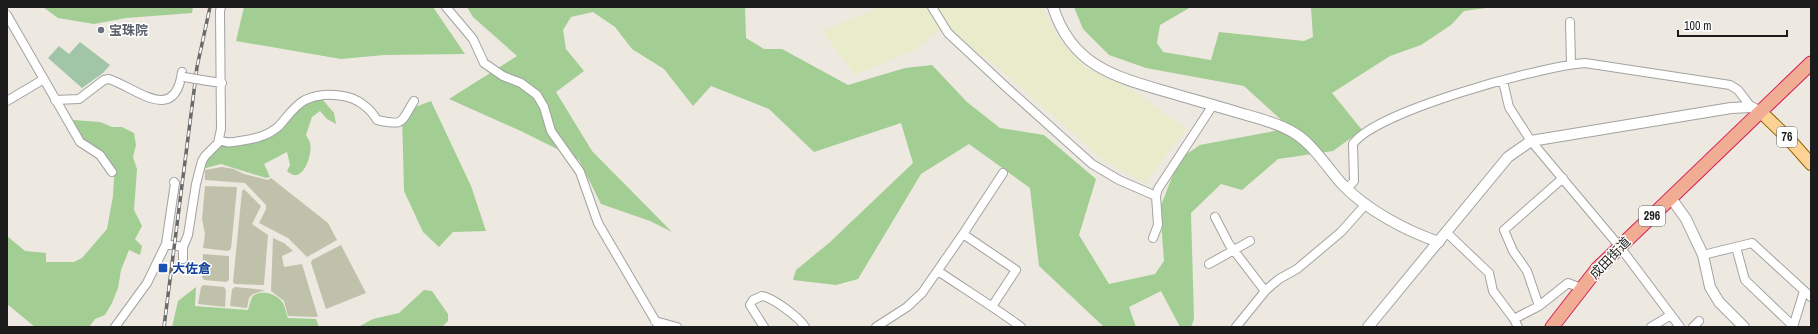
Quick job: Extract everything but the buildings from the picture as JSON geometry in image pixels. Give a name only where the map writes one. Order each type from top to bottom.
[{"type":"highway","name":"成田街道","points":[[1552,327],[1581,288],[1620,246],[1671,198],[1756,110],[1811,63]]},
{"type":"main road","name":"76","points":[[1756,110],[1788,138],[1811,164]]},
{"type":"street","points":[[183,258],[183,247],[188,235],[196,184],[202,162],[220,140],[222,83],[221,7]]},
{"type":"street","points":[[446,7],[473,39],[484,63],[503,76],[521,83],[537,95],[544,107],[551,131],[580,172],[598,223],[657,324],[677,327]]},
{"type":"street","points":[[932,7],[948,32],[1006,88],[1092,164],[1119,180],[1156,196]]},
{"type":"street","points":[[1053,7],[1061,28],[1086,60],[1129,81],[1268,121],[1296,134],[1347,189],[1366,204],[1390,220],[1439,242]]},
{"type":"street","points":[[8,15],[80,142],[100,155],[112,172]]},
{"type":"street","points":[[1570,22],[1571,64]]},
{"type":"street","points":[[1347,189],[1354,181],[1352,148],[1356,139],[1397,115],[1450,96],[1571,64],[1584,63],[1730,85],[1738,90],[1756,110]]},
{"type":"street","points":[[55,100],[79,100],[104,80],[109,79],[140,95],[150,98],[165,99],[175,95],[183,75],[222,83]]},
{"type":"street","points":[[7,101],[44,80]]},
{"type":"street","points":[[1503,81],[1509,107],[1531,141],[1620,246],[1680,327]]},
{"type":"street","points":[[220,140],[229,143],[254,138],[269,133],[279,126],[299,104],[319,95],[333,95],[352,98],[372,112],[377,120],[395,124],[401,122],[414,101]]},
{"type":"street","points":[[1153,238],[1158,224],[1156,196],[1158,188],[1213,105]]},
{"type":"street","points":[[1368,327],[1508,156],[1531,141],[1731,108],[1756,110]]},
{"type":"street","points":[[876,327],[907,307],[922,293],[964,234],[1003,173]]},
{"type":"street","points":[[1539,306],[1527,271],[1513,251],[1504,230],[1563,178]]},
{"type":"street","points":[[115,327],[151,278],[166,244],[174,182]]},
{"type":"street","points":[[1671,198],[1686,219],[1703,255],[1710,287],[1719,302],[1744,327]]},
{"type":"street","points":[[1236,327],[1265,291],[1279,279],[1303,264],[1341,232],[1366,204]]},
{"type":"street","points":[[1215,217],[1234,250],[1265,291]]},
{"type":"street","points":[[1446,232],[1489,273],[1493,291],[1516,323],[1568,283],[1581,288]]},
{"type":"street","points":[[964,234],[1016,270],[993,305]]},
{"type":"street","points":[[1209,264],[1250,241]]},
{"type":"street","points":[[1703,255],[1752,243],[1811,297]]},
{"type":"street","points":[[166,244],[183,247]]},
{"type":"street","points":[[1736,247],[1744,280],[1793,327],[1804,291]]},
{"type":"street","points":[[938,271],[964,289],[993,305],[1021,327]]},
{"type":"street","points":[[764,327],[750,305],[753,300],[762,296],[781,306],[800,320],[806,327]]},
{"type":"street","points":[[1652,327],[1671,315]]},
{"type":"street","points":[[1693,327],[1699,322]]},
{"type":"shaded area","points":[[881,7],[1041,7],[1060,40],[1085,67],[1134,91],[1186,129],[1145,184],[1102,159],[993,63],[941,29],[916,49],[855,75],[822,31]]},
{"type":"shaded area","points":[[222,167],[234,169],[244,174],[268,180],[271,178],[328,223],[337,240],[307,257],[288,238],[259,223],[266,209],[266,205],[245,183],[205,180],[205,170]]},
{"type":"shaded area","points":[[205,186],[237,188],[231,249],[228,251],[203,248],[205,234],[202,219]]},
{"type":"shaded area","points":[[244,189],[261,206],[252,224],[268,235],[264,285],[235,284],[233,282],[242,191]]},
{"type":"shaded area","points":[[273,238],[284,243],[293,251],[282,256],[284,267],[302,264],[318,317],[288,316],[284,301],[271,291]]},
{"type":"shaded area","points":[[341,245],[366,293],[326,309],[311,263],[312,260]]},
{"type":"shaded area","points":[[203,254],[229,256],[229,280],[226,282],[204,280],[202,277]]},
{"type":"shaded area","points":[[203,285],[224,287],[226,290],[225,307],[198,304],[201,287]]},
{"type":"shaded area","points":[[235,287],[265,290],[253,294],[249,298],[247,308],[230,306],[232,289]]},
{"type":"green space","points":[[43,7],[193,7],[192,13],[126,18],[94,24],[58,18]]},
{"type":"green space","points":[[244,7],[433,7],[465,54],[384,55],[341,59],[236,41]]},
{"type":"green space","points":[[467,7],[745,7],[746,38],[764,49],[782,49],[848,85],[905,68],[932,65],[967,102],[1000,128],[1044,135],[1096,179],[1079,235],[1109,284],[1155,274],[1164,261],[1160,208],[1179,159],[1200,145],[1290,128],[1244,86],[1146,68],[1109,55],[1083,29],[1074,7],[1191,7],[1160,25],[1157,43],[1163,52],[1211,60],[1219,32],[1304,41],[1313,37],[1311,7],[1493,7],[1464,11],[1451,25],[1421,45],[1390,56],[1332,93],[1362,130],[1333,151],[1278,159],[1242,190],[1221,184],[1191,213],[1194,319],[1191,327],[1180,327],[1161,291],[1129,307],[1136,327],[1104,327],[1039,266],[1030,188],[969,144],[921,174],[858,279],[836,285],[793,280],[796,270],[829,243],[913,163],[901,123],[814,152],[769,109],[711,86],[693,106],[664,69],[632,49],[615,27],[593,12],[571,17],[563,30],[566,49],[584,71],[556,92],[592,151],[672,232],[650,221],[601,204],[579,160],[523,132],[449,99],[517,56],[473,17]]},
{"type":"green space","points":[[80,42],[110,65],[103,73],[82,88],[48,58],[59,46],[69,54]]},
{"type":"green space","points":[[314,98],[322,99],[334,113],[336,124],[327,119],[320,111],[312,117],[306,135],[310,142],[310,155],[302,172],[297,175],[292,175],[287,171],[290,165],[287,152],[264,164],[270,177],[266,178],[221,164],[202,169],[203,162],[218,145],[255,140],[297,108]]},
{"type":"green space","points":[[431,101],[471,186],[486,231],[453,232],[439,247],[423,232],[404,191],[402,112]]},
{"type":"green space","points":[[73,120],[100,122],[112,127],[122,127],[134,133],[136,145],[133,157],[137,169],[134,210],[142,226],[135,239],[142,246],[140,255],[129,250],[121,270],[118,288],[105,315],[95,319],[89,327],[35,327],[7,304],[7,236],[25,251],[46,253],[46,262],[74,262],[82,258],[107,229],[113,196],[114,177],[109,166],[82,140]]},
{"type":"green space","points":[[196,287],[195,306],[248,310],[254,295],[261,292],[270,293],[283,303],[288,318],[316,319],[319,327],[172,327],[178,301]]},
{"type":"green space","points":[[424,290],[432,291],[448,314],[448,321],[442,327],[358,327],[373,319],[399,313]]},
{"type":"railway","points":[[164,327],[197,67],[210,7]]},
{"type":"place","name":"宝珠院","points":[[101,30]]},
{"type":"place","name":"大佐倉","points":[[163,268]]}]
